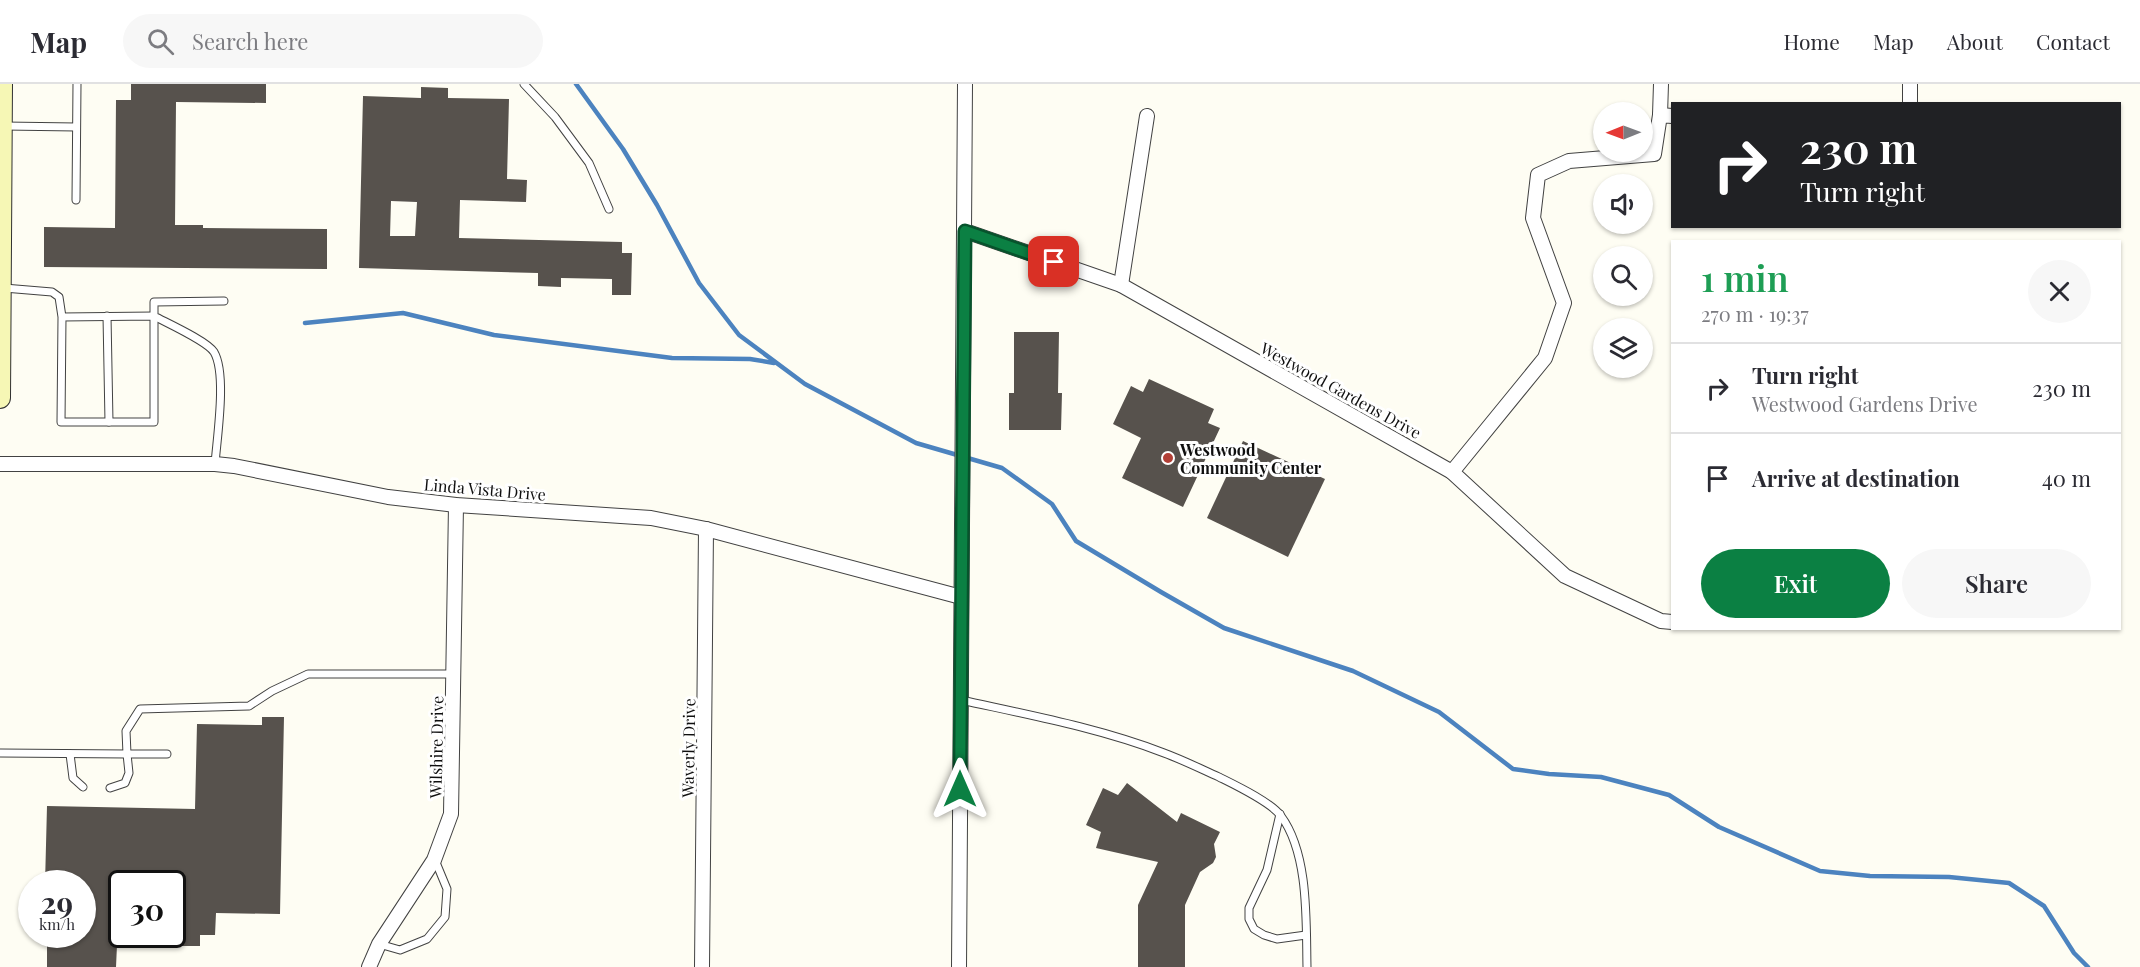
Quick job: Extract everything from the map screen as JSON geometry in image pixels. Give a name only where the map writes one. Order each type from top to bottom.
[{"type":"main road","points":[[0,398],[2,84]]},
{"type":"street","points":[[958,967],[965,84]]},
{"type":"street","points":[[1452,472],[1545,358],[1564,303],[1533,218],[1538,175],[1569,161],[1654,154],[1666,115],[1661,84]]},
{"type":"street","points":[[1910,84],[1910,102]]},
{"type":"street","points":[[1121,285],[1147,116]]},
{"type":"street","name":"Westwood Gardens Drive","points":[[965,231],[1121,285],[1452,472],[1564,576],[1661,621],[1671,622]]},
{"type":"street","name":"Linda Vista Drive","points":[[0,464],[215,464],[388,497],[456,505],[651,518],[706,529],[962,597]]},
{"type":"street","name":"Wilshire Drive","points":[[369,967],[380,944],[434,860],[451,814],[456,505]]},
{"type":"street","name":"Waverly Drive","points":[[702,967],[706,529]]},
{"type":"lane","points":[[76,200],[77,84]]},
{"type":"lane","points":[[524,84],[555,117],[589,163],[609,209]]},
{"type":"lane","points":[[2,126],[76,128]]},
{"type":"lane","points":[[1,288],[52,292],[58,297],[62,317],[61,422],[154,422],[154,302],[224,301]]},
{"type":"lane","points":[[107,316],[109,422]]},
{"type":"lane","points":[[62,317],[154,316],[192,336],[213,351],[221,372],[215,464]]},
{"type":"lane","points":[[110,788],[125,783],[129,773],[126,731],[140,709],[249,706],[272,690],[308,674],[453,674]]},
{"type":"lane","points":[[961,700],[1043,718],[1164,753],[1244,789],[1280,814],[1293,838],[1300,867],[1306,913],[1306,967]]},
{"type":"lane","points":[[0,753],[167,754]]},
{"type":"lane","points":[[70,754],[72,778],[83,787]]},
{"type":"lane","points":[[1280,814],[1267,870],[1249,908],[1249,919],[1254,929],[1277,939],[1306,935]]},
{"type":"lane","points":[[380,944],[400,950],[427,939],[445,916],[447,889],[434,860]]},
{"type":"building","points":[[131,84],[266,84],[266,103],[176,102],[175,225],[203,225],[203,228],[327,229],[327,269],[44,267],[44,227],[115,228],[116,100],[131,100]]},
{"type":"building","points":[[421,87],[448,88],[448,98],[509,99],[507,179],[527,180],[526,202],[460,200],[459,238],[622,242],[622,253],[632,253],[631,295],[612,295],[612,279],[561,278],[561,287],[538,286],[538,273],[359,268],[363,96],[421,98]],"holes":[[[391,201],[417,202],[415,236],[390,236]]]},
{"type":"building","points":[[1014,332],[1059,332],[1058,393],[1062,393],[1061,430],[1009,430],[1009,393],[1014,393]]},
{"type":"building","name":"Westwood Community Center","points":[[1149,379],[1214,409],[1208,423],[1220,428],[1183,507],[1122,478],[1141,438],[1113,424],[1131,386],[1143,392]]},
{"type":"building","points":[[1243,441],[1325,479],[1288,557],[1207,518]]},
{"type":"building","points":[[262,717],[284,717],[280,914],[216,913],[215,935],[200,935],[200,946],[186,946],[186,870],[108,870],[108,948],[117,948],[116,967],[47,967],[47,948],[96,948],[96,870],[45,870],[47,806],[195,809],[197,724],[262,725]]},
{"type":"building","points":[[1127,783],[1177,822],[1181,813],[1220,832],[1214,844],[1216,857],[1213,863],[1200,872],[1185,905],[1185,967],[1138,967],[1138,905],[1158,862],[1096,848],[1101,832],[1086,825],[1103,788],[1118,795]]},
{"type":"waterway","points":[[576,84],[623,149],[657,205],[699,283],[739,335],[805,384],[916,443],[1002,468],[1052,504],[1076,541],[1161,592],[1224,628],[1353,671],[1439,712],[1513,769],[1601,777],[1669,795],[1719,827],[1820,871],[1870,876],[1949,877],[2009,883],[2044,906],[2074,953],[2088,967]]},
{"type":"waterway","points":[[305,323],[403,313],[494,335],[672,358],[750,359],[774,363]]},
{"type":"place","name":"Westwood Community Center","points":[[1168,458]]},
{"type":"route","points":[[960,789],[965,231],[1054,262]]}]
